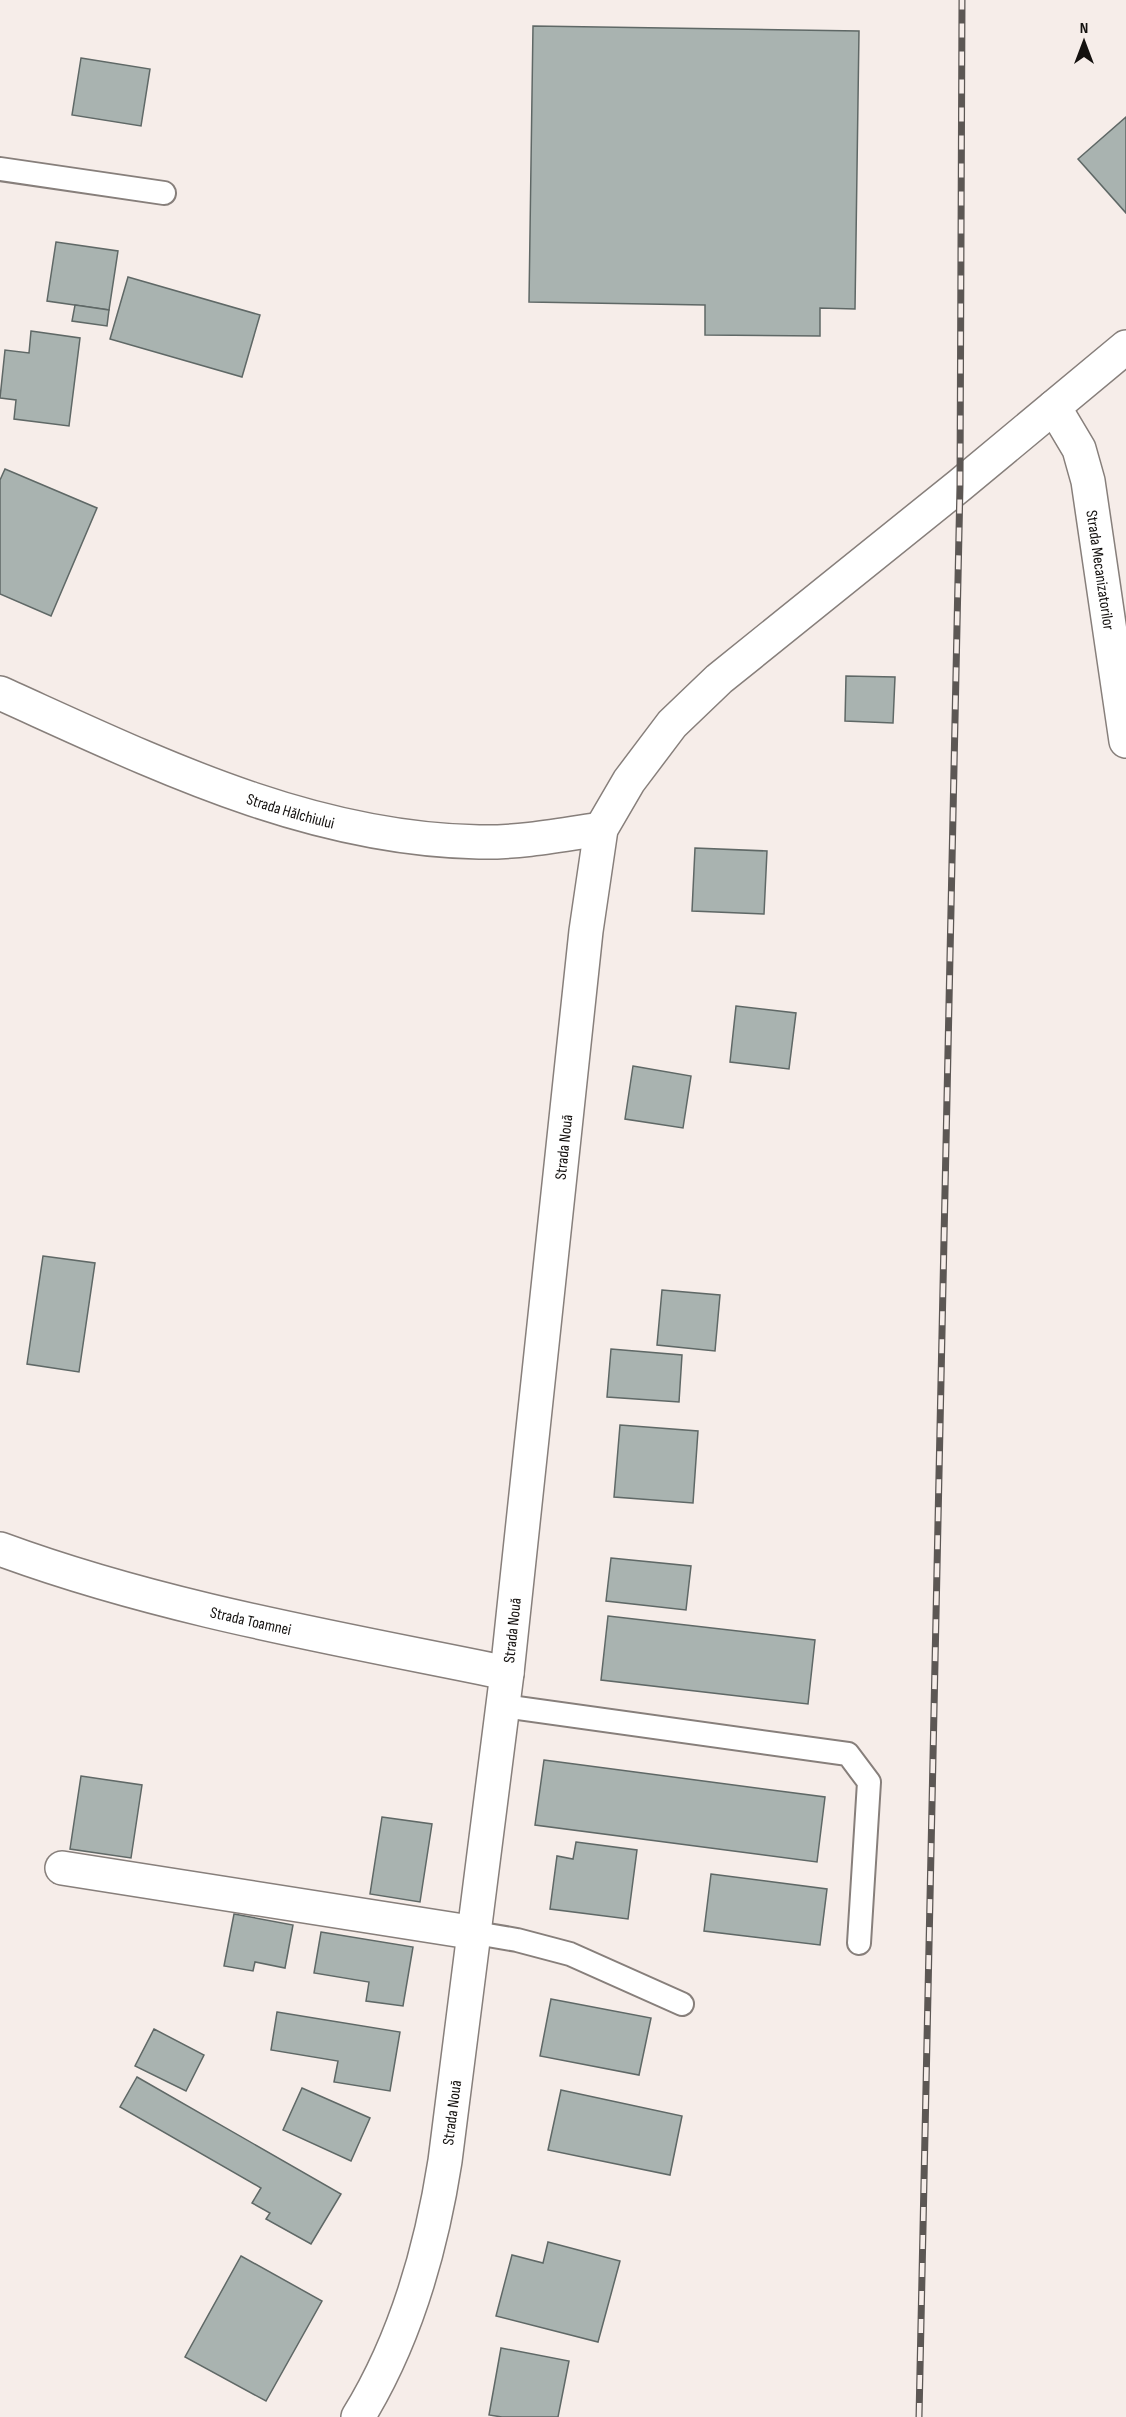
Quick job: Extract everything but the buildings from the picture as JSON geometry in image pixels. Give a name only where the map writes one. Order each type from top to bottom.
[{"type":"main road","points":[[601,829],[629,781],[672,724],[719,679],[1126,347]]},
{"type":"main road","name":"Strada Mecanizatorilor","points":[[1054,407],[1079,449],[1088,482],[1126,741]]},
{"type":"main road","name":"Strada Hălchiului","points":[[0,693],[182,775],[286,811],[343,825],[402,837],[480,842],[535,838],[601,829]]},
{"type":"main road","name":"Strada Nouă","points":[[358,2417],[388,2360],[402,2327],[427,2253],[447,2151],[507,1673],[585,943],[601,829]]},
{"type":"main road","name":"Strada Toamnei","points":[[0,1549],[129,1591],[256,1621],[507,1673]]},
{"type":"main road","points":[[62,1868],[476,1933]]},
{"type":"lane","points":[[0,169],[164,193]]},
{"type":"lane","points":[[503,1706],[848,1754],[869,1782],[859,1943]]},
{"type":"lane","points":[[476,1933],[517,1940],[570,1954],[682,2004]]},
{"type":"railway","points":[[919,2417],[960,485],[962,0]]}]
